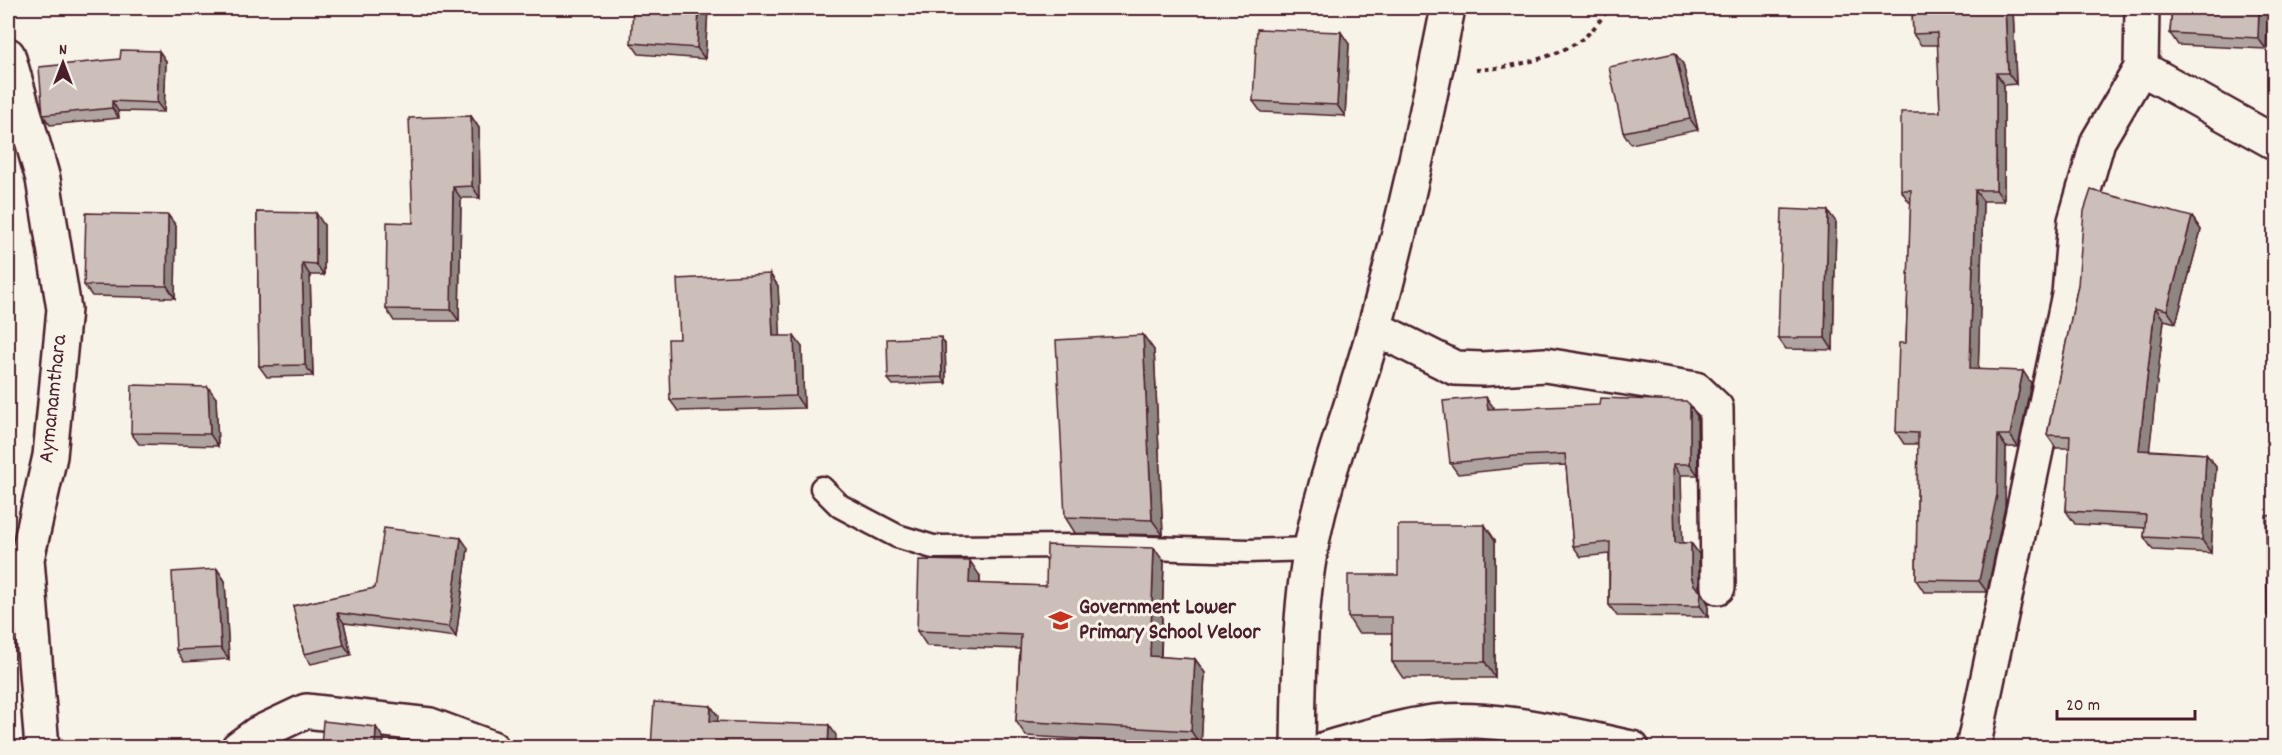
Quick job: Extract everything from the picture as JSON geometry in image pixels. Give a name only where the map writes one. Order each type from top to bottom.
[{"type":"street","points":[[1298,747],[1302,628],[1311,549],[1336,445],[1375,328],[1436,73],[1448,8]]},
{"type":"street","points":[[1973,747],[2069,294],[2076,221],[2098,141],[2141,68],[2142,8]]},
{"type":"street","name":"Aymanamthara","points":[[8,55],[43,179],[64,309],[50,456],[27,559],[42,747]]},
{"type":"street","points":[[2141,68],[2274,142]]},
{"type":"street","points":[[1375,328],[1455,368],[1483,369],[1545,365],[1696,389],[1716,408],[1718,587]]},
{"type":"street","points":[[238,747],[257,734],[306,711],[430,725],[492,747]]},
{"type":"street","points":[[1327,747],[1426,723],[1475,720],[1632,747]]},
{"type":"lane","points":[[822,488],[840,506],[872,523],[897,536],[933,546],[1081,546],[1248,551],[1311,549]]},
{"type":"path","points":[[1436,73],[1498,69],[1547,57],[1586,36],[1610,8]]},
{"type":"building","points":[[633,8],[699,8],[697,48],[631,43]]},
{"type":"building","points":[[1912,8],[2005,8],[2008,73],[1996,73],[1996,190],[1975,190],[1970,369],[2023,371],[2010,435],[1998,435],[1997,495],[1979,581],[1916,580],[1918,433],[1896,432],[1899,343],[1906,343],[1911,190],[1901,190],[1901,112],[1940,112],[1937,33],[1913,34]]},
{"type":"building","points":[[2172,8],[2259,8],[2258,38],[2170,33]]},
{"type":"building","points":[[1257,29],[1341,32],[1337,105],[1253,101]]},
{"type":"building","points":[[121,50],[159,51],[157,103],[112,101],[112,108],[43,115],[39,67],[120,59]]},
{"type":"building","points":[[1675,53],[1690,119],[1623,132],[1609,67]]},
{"type":"building","points":[[471,116],[472,186],[453,187],[451,310],[386,309],[387,222],[413,223],[409,118]]},
{"type":"building","points":[[2091,190],[2192,217],[2167,310],[2155,307],[2139,450],[2206,454],[2202,540],[2144,537],[2146,515],[2066,511],[2070,436],[2047,435],[2078,285],[2084,211]]},
{"type":"building","points":[[1782,209],[1828,211],[1825,338],[1778,338]]},
{"type":"building","points":[[257,212],[316,213],[316,264],[302,263],[305,365],[259,366]]},
{"type":"building","points":[[86,213],[168,215],[167,286],[84,285]]},
{"type":"building","points":[[770,274],[773,336],[794,336],[796,396],[670,400],[668,339],[680,339],[677,279]]},
{"type":"building","points":[[1143,335],[1152,520],[1065,517],[1056,340]]},
{"type":"building","points":[[941,337],[942,377],[888,379],[887,339]]},
{"type":"building","points":[[132,385],[208,387],[210,434],[131,433]]},
{"type":"building","points":[[1486,397],[1488,409],[1599,405],[1600,398],[1686,401],[1690,405],[1690,464],[1673,464],[1675,543],[1691,543],[1691,576],[1694,585],[1701,592],[1700,606],[1609,605],[1610,542],[1573,546],[1565,454],[1516,456],[1450,463],[1443,401]]},
{"type":"building","points":[[2274,515],[2274,615],[2267,615],[2266,516]]},
{"type":"building","points":[[1398,525],[1485,525],[1485,662],[1392,662],[1392,617],[1348,617],[1348,575],[1398,575]]},
{"type":"building","points":[[384,528],[461,538],[449,627],[337,613],[344,645],[304,654],[293,606],[375,588]]},
{"type":"building","points":[[1047,545],[1154,548],[1150,656],[1195,659],[1191,731],[1016,721],[1021,635],[917,631],[919,560],[970,561],[969,583],[1046,586]]},
{"type":"building","points":[[217,569],[221,648],[176,650],[172,572]]},
{"type":"building","points":[[654,702],[711,706],[710,721],[829,725],[828,747],[651,747]]},
{"type":"building","points":[[323,721],[376,727],[375,747],[321,747]]},
{"type":"place","name":"Government Lower Primary School Veloor","points":[[1061,621]]}]
